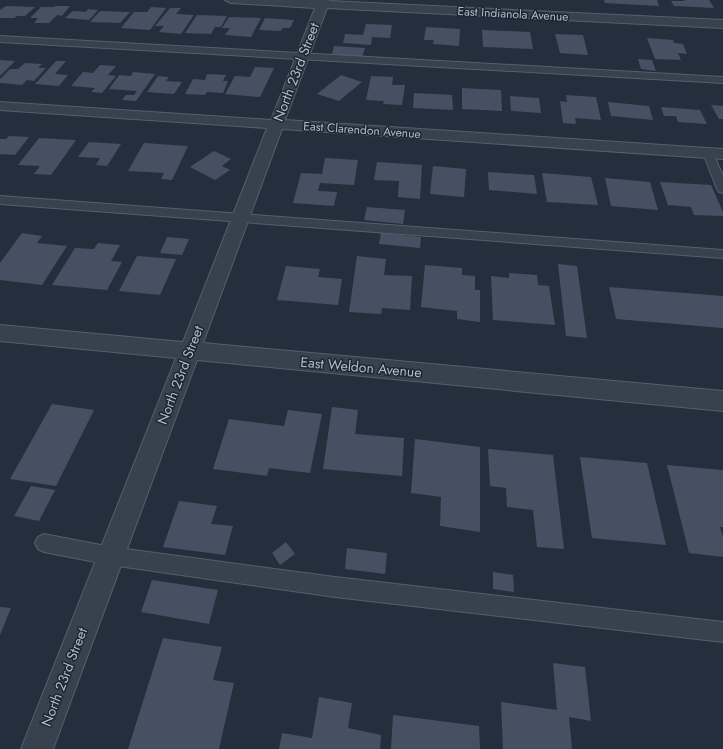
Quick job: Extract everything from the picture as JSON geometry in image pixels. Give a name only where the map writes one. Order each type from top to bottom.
[{"type":"street","name":"East Indianola Avenue","points":[[231,0],[323,2],[723,24]]},
{"type":"street","name":"North 23rd Street","points":[[37,749],[323,2]]},
{"type":"street","name":"East Clarendon Avenue","points":[[0,106],[716,154]]},
{"type":"street","name":"East Weldon Avenue","points":[[0,333],[189,352],[723,401]]},
{"type":"lane","points":[[0,39],[723,80]]},
{"type":"lane","points":[[716,154],[723,189]]},
{"type":"lane","points":[[0,200],[723,254]]},
{"type":"lane","points":[[44,543],[111,556],[335,587],[723,632]]},
{"type":"building","points":[[604,0],[657,0],[659,6],[605,3]]},
{"type":"building","points":[[684,0],[709,0],[714,8],[674,6],[671,1],[685,1]]},
{"type":"building","points":[[6,6],[35,7],[25,16],[0,18],[0,10]]},
{"type":"building","points":[[70,6],[62,16],[57,15],[49,23],[34,23],[38,18],[30,18],[41,7]]},
{"type":"building","points":[[151,7],[166,8],[150,30],[121,28],[134,12],[147,12]]},
{"type":"building","points":[[170,8],[181,8],[176,14],[194,15],[181,34],[159,32],[164,26],[155,26]]},
{"type":"building","points":[[88,9],[98,10],[89,20],[65,18],[73,11],[86,12]]},
{"type":"building","points":[[100,11],[130,12],[120,23],[90,22]]},
{"type":"building","points":[[197,15],[227,16],[221,27],[215,27],[211,34],[185,33]]},
{"type":"building","points":[[229,17],[261,18],[251,37],[225,35],[230,28],[222,28]]},
{"type":"building","points":[[265,18],[294,20],[290,28],[283,28],[281,31],[259,30]]},
{"type":"building","points":[[366,24],[392,25],[390,38],[372,37],[371,45],[343,43],[345,34],[363,35]]},
{"type":"building","points":[[426,27],[460,29],[459,46],[433,44],[434,40],[424,40]]},
{"type":"building","points":[[482,30],[530,32],[533,49],[483,47]]},
{"type":"building","points":[[555,34],[583,35],[588,55],[560,53]]},
{"type":"building","points":[[647,38],[673,40],[674,43],[683,44],[687,54],[678,53],[681,60],[655,59]]},
{"type":"building","points":[[334,46],[365,48],[362,57],[332,54]]},
{"type":"building","points":[[638,59],[652,60],[656,71],[641,69]]},
{"type":"building","points":[[0,60],[15,61],[0,76]]},
{"type":"building","points":[[56,61],[66,61],[55,74],[68,75],[59,86],[35,84]]},
{"type":"building","points":[[25,63],[42,64],[38,68],[46,68],[34,81],[27,80],[22,85],[0,83],[0,79],[10,69],[18,69]]},
{"type":"building","points":[[100,65],[116,66],[108,75],[116,76],[102,93],[91,92],[95,88],[71,86],[83,72],[93,73]]},
{"type":"building","points":[[255,67],[274,68],[260,97],[225,94],[235,76],[250,77]]},
{"type":"building","points":[[133,72],[155,74],[136,101],[122,100],[126,95],[134,95],[137,91],[109,89],[119,75],[131,76]]},
{"type":"building","points":[[207,74],[226,75],[223,81],[228,81],[223,93],[207,92],[205,95],[185,94],[193,79],[205,80]]},
{"type":"building","points":[[341,75],[362,82],[339,101],[317,94]]},
{"type":"building","points":[[158,76],[169,77],[166,81],[182,82],[174,94],[147,92]]},
{"type":"building","points":[[371,76],[393,77],[392,85],[405,85],[402,105],[383,104],[384,101],[366,100]]},
{"type":"building","points":[[462,88],[501,90],[502,111],[462,109]]},
{"type":"building","points":[[414,93],[452,95],[453,110],[413,108]]},
{"type":"building","points":[[566,95],[596,97],[601,120],[575,118],[576,124],[563,123],[560,101],[567,102]]},
{"type":"building","points":[[510,96],[539,98],[541,113],[511,111]]},
{"type":"building","points":[[608,102],[649,106],[653,120],[611,116]]},
{"type":"building","points":[[711,105],[723,106],[723,119],[719,119]]},
{"type":"building","points":[[661,107],[700,110],[707,124],[678,122],[676,116],[664,116]]},
{"type":"building","points":[[9,136],[29,137],[15,155],[0,155],[0,139],[6,139]]},
{"type":"building","points":[[39,138],[76,140],[51,175],[34,174],[40,166],[18,165]]},
{"type":"building","points":[[89,142],[121,144],[107,166],[96,165],[100,158],[78,157]]},
{"type":"building","points":[[144,143],[188,146],[172,180],[161,179],[164,173],[128,171]]},
{"type":"building","points":[[214,151],[231,159],[222,166],[230,170],[215,180],[190,167]]},
{"type":"building","points":[[325,158],[358,160],[354,185],[320,183],[318,191],[337,192],[334,206],[293,203],[301,173],[322,174]]},
{"type":"building","points":[[377,162],[422,165],[420,199],[398,197],[399,181],[374,180]]},
{"type":"building","points":[[433,166],[466,169],[464,197],[430,194]]},
{"type":"building","points":[[488,172],[534,175],[537,194],[489,190]]},
{"type":"building","points":[[542,173],[591,177],[598,205],[547,202]]},
{"type":"building","points":[[605,178],[650,182],[658,210],[611,206]]},
{"type":"building","points":[[660,182],[711,185],[723,212],[723,216],[694,215],[691,207],[668,205]]},
{"type":"building","points":[[367,207],[405,210],[403,224],[364,220]]},
{"type":"building","points":[[22,233],[42,236],[37,243],[67,246],[42,285],[0,280],[0,263]]},
{"type":"building","points":[[381,233],[421,237],[420,248],[379,244]]},
{"type":"building","points":[[167,237],[189,239],[182,255],[160,253]]},
{"type":"building","points":[[98,243],[120,245],[111,261],[122,262],[107,290],[52,285],[75,248],[94,249]]},
{"type":"building","points":[[137,256],[176,259],[160,295],[119,291]]},
{"type":"building","points":[[357,256],[386,259],[384,275],[412,276],[410,310],[382,308],[381,314],[349,312]]},
{"type":"building","points":[[558,264],[577,266],[587,338],[566,336]]},
{"type":"building","points":[[425,265],[462,268],[462,275],[475,276],[475,290],[480,290],[480,322],[457,319],[457,311],[421,307]]},
{"type":"building","points":[[286,266],[320,269],[318,277],[342,279],[338,305],[277,300]]},
{"type":"building","points":[[509,273],[537,275],[538,285],[549,286],[555,325],[493,320],[491,276],[509,278]]},
{"type":"building","points":[[609,287],[723,296],[723,328],[616,319]]},
{"type":"building","points":[[52,404],[94,410],[56,486],[10,479]]},
{"type":"building","points":[[332,407],[358,410],[355,434],[404,438],[402,476],[323,469]]},
{"type":"building","points":[[288,410],[322,414],[310,473],[269,468],[267,476],[213,469],[229,419],[284,426]]},
{"type":"building","points":[[415,439],[480,447],[480,532],[440,526],[441,497],[411,493]]},
{"type":"building","points":[[488,449],[553,455],[564,549],[537,547],[533,510],[507,507],[506,488],[490,486]]},
{"type":"building","points":[[580,457],[647,463],[666,545],[592,538]]},
{"type":"building","points":[[667,465],[723,470],[723,527],[720,527],[723,537],[723,557],[689,553]]},
{"type":"building","points":[[31,486],[55,490],[39,521],[14,516]]},
{"type":"building","points":[[179,501],[217,506],[211,524],[233,526],[225,555],[163,547]]},
{"type":"building","points":[[286,542],[295,554],[280,565],[272,553]]},
{"type":"building","points":[[347,548],[387,553],[385,574],[345,569]]},
{"type":"building","points":[[493,572],[513,575],[514,592],[493,589]]},
{"type":"building","points":[[152,580],[218,590],[209,624],[141,612]]},
{"type":"building","points":[[0,607],[11,608],[0,635]]},
{"type":"building","points":[[163,638],[222,647],[213,680],[234,683],[219,749],[128,749]]},
{"type":"building","points":[[553,663],[585,667],[591,721],[569,717],[572,749],[503,749],[501,702],[557,710]]},
{"type":"building","points":[[319,697],[352,703],[348,728],[381,735],[380,749],[279,749],[282,733],[312,738]]},
{"type":"building","points":[[393,715],[479,726],[480,749],[391,749]]}]
